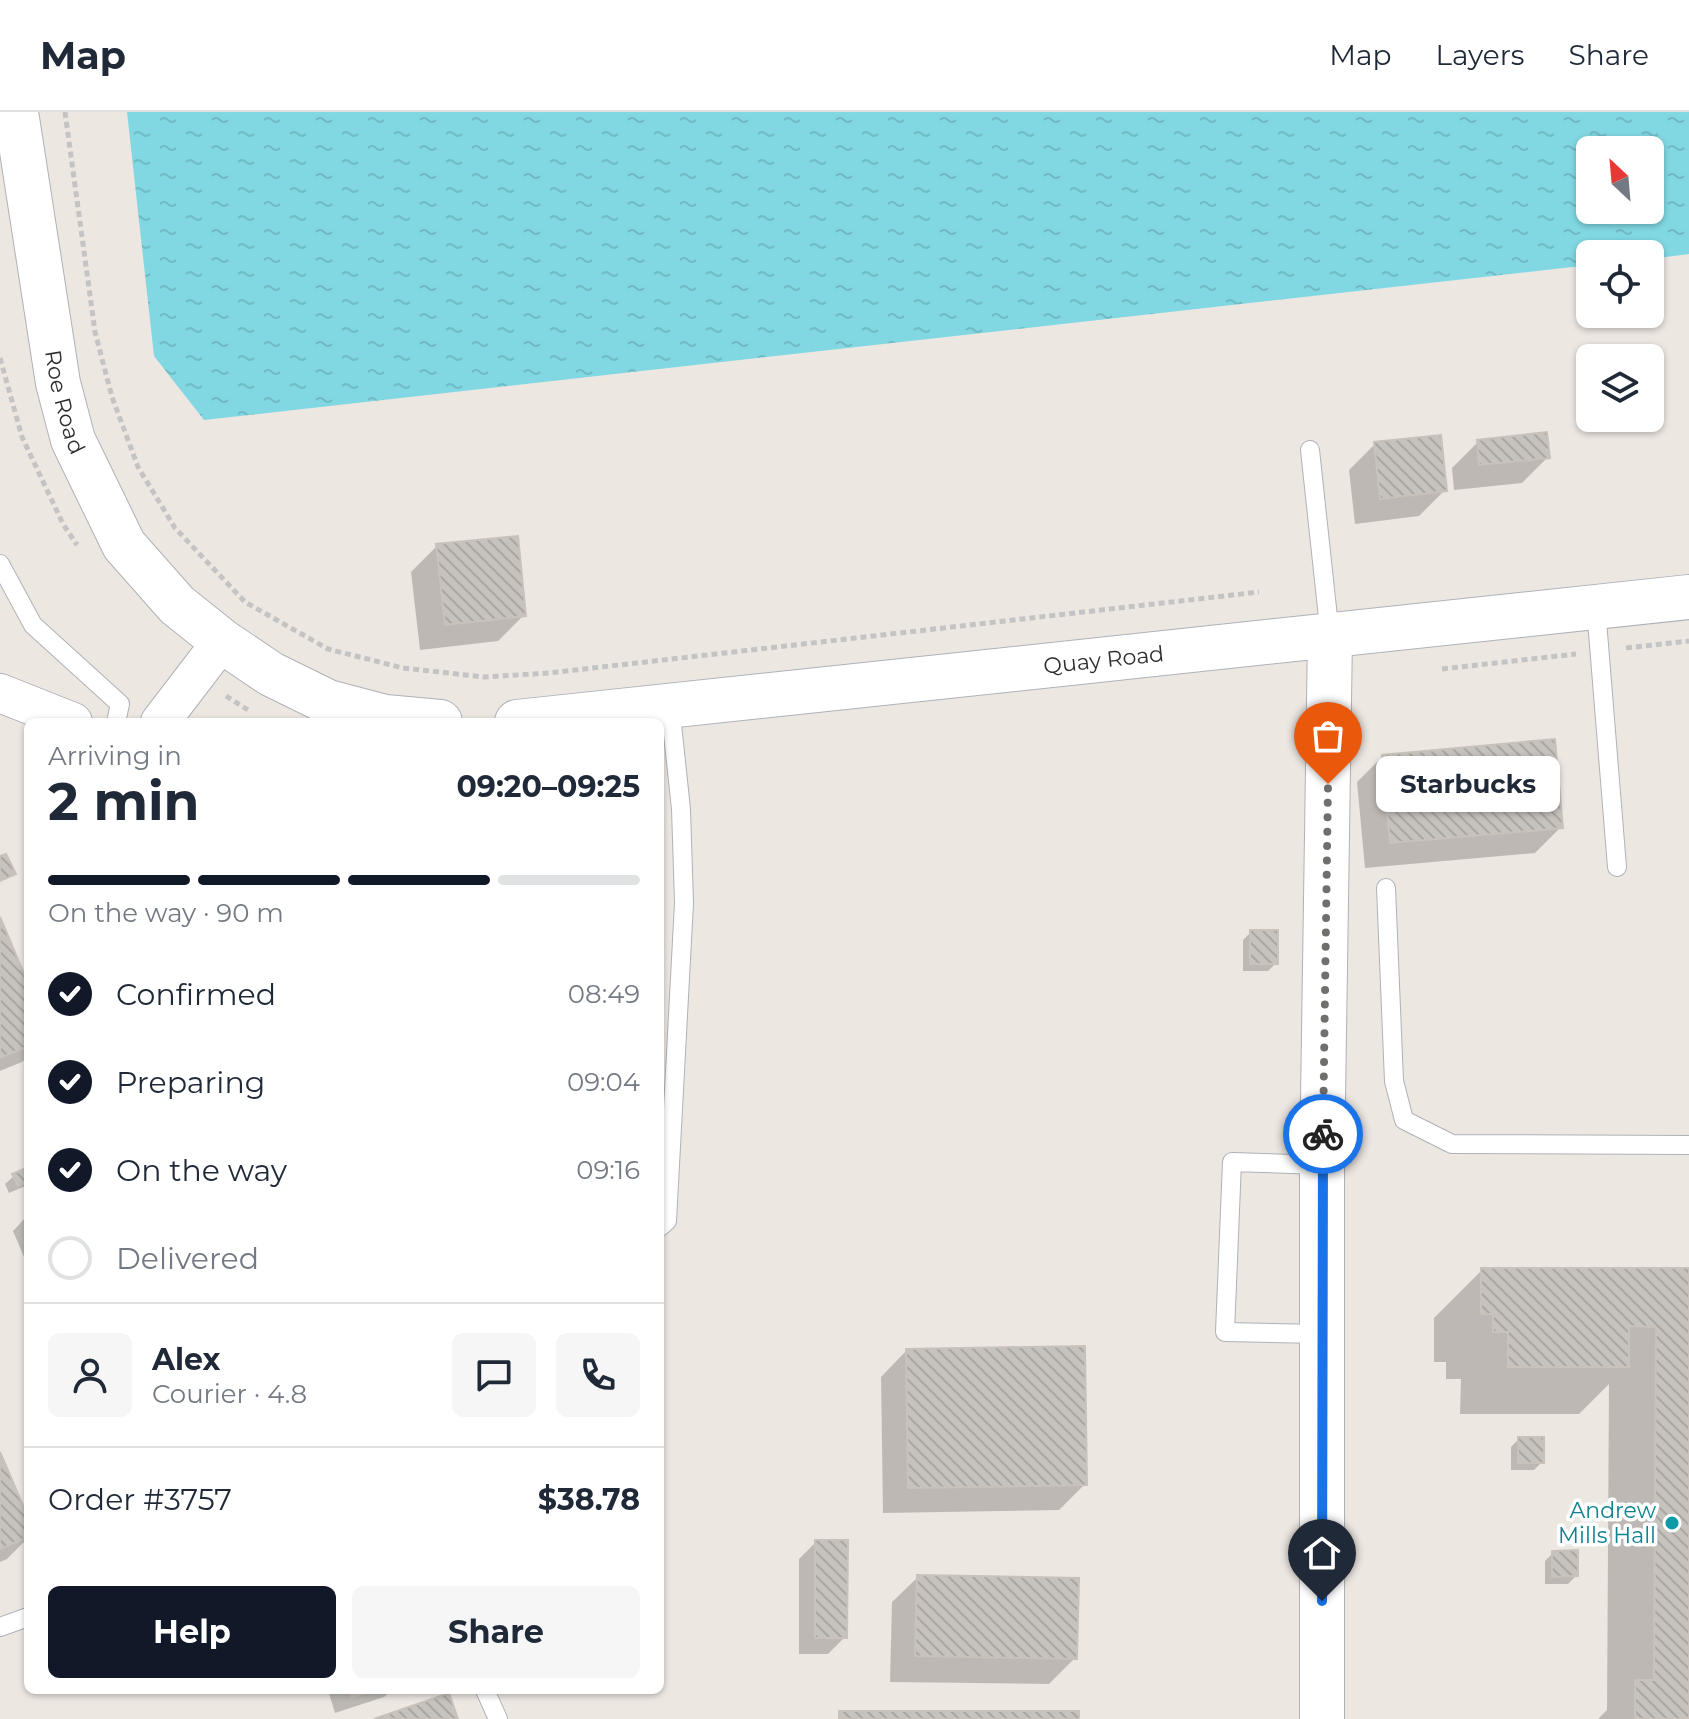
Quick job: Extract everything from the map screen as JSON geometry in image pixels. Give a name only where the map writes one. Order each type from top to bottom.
[{"type":"main road","name":"Roe Road","points":[[16,112],[58,383],[73,440],[124,545],[177,605],[222,641]]},
{"type":"main road","name":"Quay Road","points":[[553,718],[1689,597]]},
{"type":"main road","points":[[1322,1719],[1322,1165],[1330,636]]},
{"type":"main road","points":[[222,641],[271,674],[328,702],[396,718]]},
{"type":"street","points":[[163,718],[222,641]]},
{"type":"street","points":[[0,693],[63,718]]},
{"type":"lane","points":[[1310,450],[1330,636]]},
{"type":"lane","points":[[0,564],[33,625],[120,704],[117,718]]},
{"type":"lane","points":[[1596,608],[1617,867]]},
{"type":"lane","points":[[664,1224],[667,1221],[684,903],[681,809],[670,705]]},
{"type":"lane","points":[[1386,888],[1394,1081],[1404,1120],[1452,1144],[1689,1145]]},
{"type":"lane","points":[[1322,1165],[1232,1162],[1225,1332],[1323,1334]]},
{"type":"lane","points":[[0,1627],[24,1618]]},
{"type":"lane","points":[[487,1694],[498,1719]]},
{"type":"path","points":[[65,112],[95,332],[112,397],[138,467],[175,528],[245,602],[328,649],[403,668],[484,677],[549,673],[1259,592]]},
{"type":"path","points":[[1442,669],[1689,641]]},
{"type":"water","points":[[127,112],[1689,112],[1689,254],[1664,257],[1664,240],[1576,240],[1576,267],[204,420],[154,356]]},
{"type":"building","points":[[1547,432],[1550,458],[1479,465],[1477,440]]},
{"type":"building","points":[[1441,435],[1447,491],[1380,499],[1374,442]]},
{"type":"building","points":[[518,536],[526,616],[445,625],[436,544]]},
{"type":"building","points":[[1555,739],[1563,828],[1390,843],[1382,755]]},
{"type":"building","points":[[6,854],[16,874],[0,881],[0,856]]},
{"type":"building","points":[[0,917],[24,974],[24,1048],[0,1058]]},
{"type":"building","points":[[1250,930],[1278,930],[1278,964],[1250,964]]},
{"type":"building","points":[[24,1169],[24,1183],[18,1186],[12,1174]]},
{"type":"building","name":"Andrew Mills Hall","points":[[1481,1268],[1689,1268],[1689,1719],[1635,1719],[1635,1680],[1654,1680],[1656,1327],[1629,1326],[1629,1367],[1508,1367],[1508,1332],[1493,1332],[1493,1314],[1481,1314]]},
{"type":"building","points":[[1085,1346],[1087,1485],[908,1488],[906,1349]]},
{"type":"building","points":[[1518,1437],[1544,1437],[1544,1463],[1518,1463]]},
{"type":"building","points":[[0,1452],[24,1508],[24,1539],[0,1549]]},
{"type":"building","points":[[815,1540],[848,1540],[847,1638],[815,1638]]},
{"type":"building","points":[[1578,1550],[1578,1576],[1552,1577],[1552,1551]]},
{"type":"building","points":[[917,1575],[1079,1578],[1077,1659],[915,1656]]},
{"type":"building","points":[[449,1694],[458,1719],[374,1719]]},
{"type":"building","points":[[839,1711],[1079,1711],[1079,1719],[839,1719]]},
{"type":"way so far","points":[[1323,1134],[1328,784]]},
{"type":"place","name":"Starbucks","points":[[1328,784]]},
{"type":"place","name":"Andrew Mills Hall","points":[[1672,1523]]},
{"type":"route","points":[[1322,1601],[1323,1134]]}]
